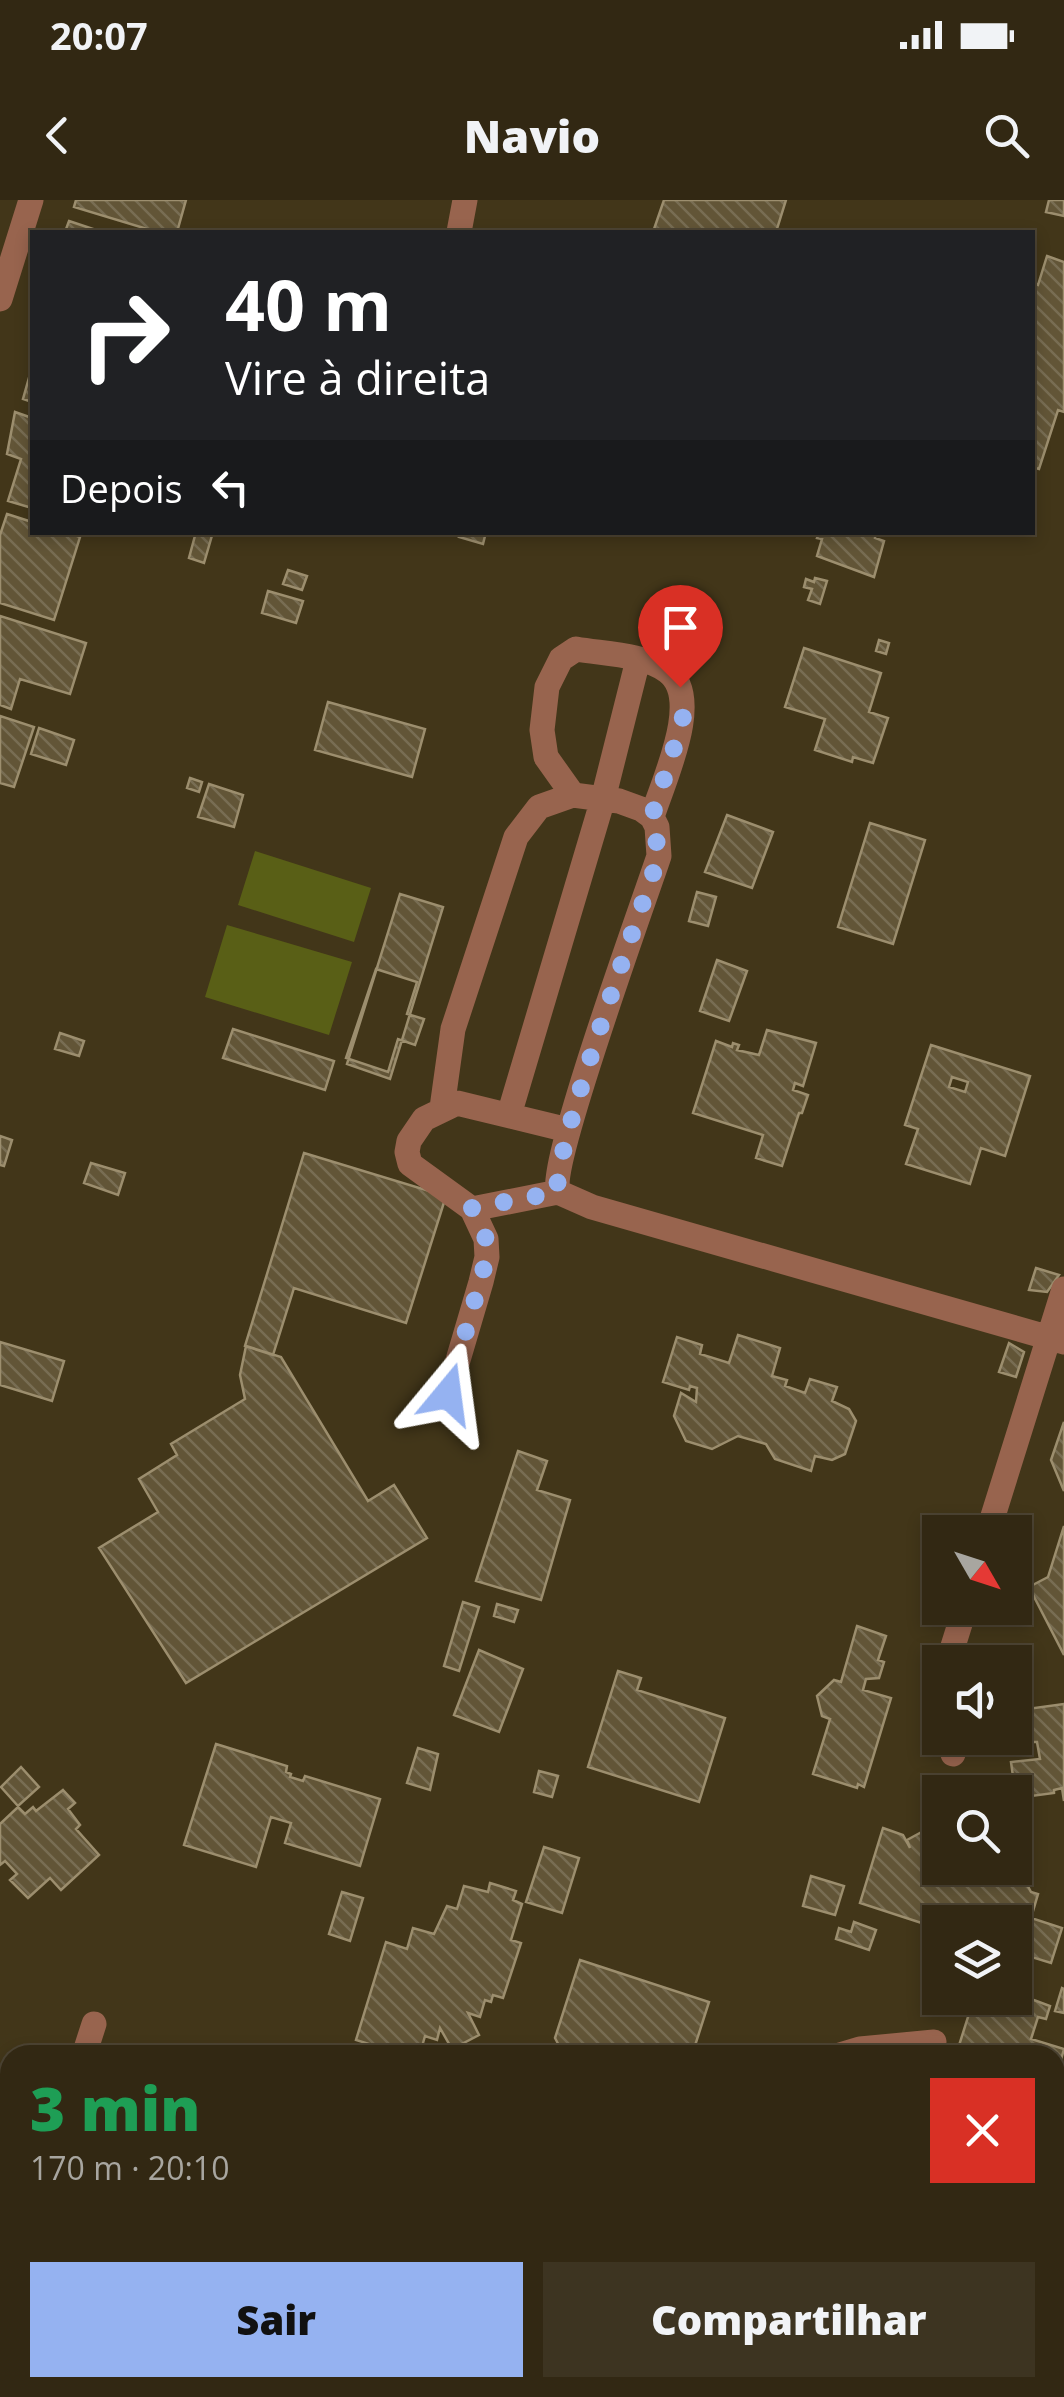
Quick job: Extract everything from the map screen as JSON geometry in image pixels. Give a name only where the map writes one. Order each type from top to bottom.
[{"type":"street","points":[[0,299],[31,200]]},
{"type":"street","points":[[459,230],[465,200]]},
{"type":"street","points":[[558,1192],[556,1182],[568,1130],[659,856],[652,816],[683,720],[680,687],[668,672],[638,660],[576,648],[561,659],[547,687],[542,743],[546,757],[573,795]]},
{"type":"street","points":[[509,1115],[603,798],[638,660]]},
{"type":"street","points":[[442,1108],[453,1029],[516,837],[539,807],[573,795],[603,798],[652,816]]},
{"type":"street","points":[[448,1394],[487,1257],[486,1239],[472,1208],[410,1164],[407,1152],[415,1130],[424,1119],[457,1102],[568,1130]]},
{"type":"street","points":[[472,1208],[558,1192],[592,1207],[1056,1340]]},
{"type":"street","points":[[994,1515],[1056,1340],[1064,1289]]},
{"type":"street","points":[[87,2045],[94,2024]]},
{"type":"street","points":[[906,2045],[934,2042]]},
{"type":"green space","points":[[255,851],[371,888],[354,942],[238,905]]},
{"type":"green space","points":[[227,925],[352,962],[329,1035],[205,997]]},
{"type":"building","points":[[76,200],[186,200],[178,230],[150,230],[74,207]]},
{"type":"building","points":[[664,200],[786,200],[777,230],[654,230]]},
{"type":"building","points":[[1049,200],[1064,200],[1064,216],[1046,212]]},
{"type":"building","points":[[69,221],[96,230],[66,230]]},
{"type":"building","points":[[1047,256],[1064,262],[1064,412],[1058,410],[1039,469],[1035,468],[1035,284],[1038,285]]},
{"type":"building","points":[[30,374],[30,401],[23,399]]},
{"type":"building","points":[[15,412],[30,417],[30,507],[8,501],[21,459],[7,454]]},
{"type":"building","points":[[7,514],[30,521],[30,535],[80,537],[54,620],[0,603],[0,535]]},
{"type":"building","points":[[195,535],[212,535],[204,563],[189,558]]},
{"type":"building","points":[[460,535],[485,535],[483,544]]},
{"type":"building","points":[[876,535],[884,541],[874,577],[817,556],[822,539],[817,538]]},
{"type":"building","points":[[288,570],[307,576],[302,590],[283,584]]},
{"type":"building","points":[[815,578],[827,581],[820,604],[808,600],[812,589],[804,587],[806,579],[814,582]]},
{"type":"building","points":[[268,591],[303,601],[296,623],[262,613]]},
{"type":"building","points":[[0,616],[86,643],[70,694],[20,679],[11,709],[0,705]]},
{"type":"building","points":[[879,640],[889,643],[886,654],[876,651]]},
{"type":"building","points":[[804,648],[881,673],[869,712],[888,718],[873,763],[853,757],[852,762],[815,750],[825,719],[785,707]]},
{"type":"building","points":[[328,702],[425,729],[412,777],[315,750]]},
{"type":"building","points":[[0,716],[34,727],[14,787],[0,783]]},
{"type":"building","points":[[39,728],[74,740],[66,765],[31,754]]},
{"type":"building","points":[[190,778],[202,782],[199,792],[187,788]]},
{"type":"building","points":[[209,784],[243,795],[234,827],[198,817]]},
{"type":"building","points":[[727,815],[773,832],[752,888],[705,872]]},
{"type":"building","points":[[870,823],[925,840],[893,944],[838,927]]},
{"type":"building","points":[[697,892],[716,897],[708,926],[689,921]]},
{"type":"building","points":[[400,894],[443,907],[390,1079],[347,1064]]},
{"type":"building","points":[[717,960],[747,971],[729,1021],[700,1011]]},
{"type":"building","points":[[376,969],[417,982],[407,1014],[424,1019],[415,1045],[398,1039],[388,1072],[346,1058]]},
{"type":"building","points":[[233,1029],[334,1061],[325,1090],[223,1058]]},
{"type":"building","points":[[767,1030],[816,1043],[803,1086],[795,1083],[793,1090],[808,1095],[782,1166],[756,1158],[763,1135],[693,1113],[716,1041],[732,1047],[733,1043],[739,1045],[737,1050],[759,1055]]},
{"type":"building","points":[[60,1033],[84,1041],[79,1056],[55,1049]]},
{"type":"building","points":[[931,1045],[1030,1076],[1005,1156],[981,1148],[970,1184],[906,1164],[918,1129],[905,1125]],"holes":[[[952,1077],[968,1082],[965,1092],[949,1087]]]},
{"type":"building","points":[[0,1136],[12,1140],[4,1166],[0,1165]]},
{"type":"building","points":[[304,1153],[446,1196],[406,1323],[294,1288],[273,1355],[245,1346]]},
{"type":"building","points":[[91,1163],[125,1173],[118,1195],[84,1183]]},
{"type":"building","points":[[1036,1268],[1059,1275],[1047,1292],[1029,1290]]},
{"type":"building","points":[[738,1335],[780,1348],[772,1376],[787,1380],[785,1386],[805,1393],[810,1379],[837,1387],[832,1401],[849,1409],[856,1421],[845,1454],[832,1460],[815,1456],[811,1471],[775,1459],[766,1444],[738,1436],[712,1449],[686,1441],[674,1416],[681,1393],[696,1402],[697,1388],[690,1386],[689,1390],[663,1382],[677,1337],[702,1345],[700,1354],[729,1363]]},
{"type":"building","points":[[0,1342],[64,1361],[52,1401],[0,1385]]},
{"type":"building","points":[[1009,1343],[1024,1352],[1016,1377],[999,1372]]},
{"type":"building","points":[[246,1346],[281,1357],[368,1501],[394,1485],[427,1538],[186,1683],[99,1548],[158,1512],[139,1479],[177,1455],[171,1444],[245,1399],[240,1375]]},
{"type":"building","points":[[1064,1422],[1064,1491],[1051,1460]]},
{"type":"building","points":[[518,1451],[547,1461],[537,1490],[570,1500],[541,1600],[476,1581]]},
{"type":"building","points":[[1064,1526],[1064,1655],[1032,1593],[1032,1585],[1048,1577]]},
{"type":"building","points":[[463,1602],[479,1607],[459,1671],[444,1666]]},
{"type":"building","points":[[497,1604],[518,1610],[514,1622],[494,1616]]},
{"type":"building","points":[[857,1626],[886,1636],[878,1660],[884,1662],[879,1678],[866,1679],[863,1690],[891,1698],[864,1787],[858,1784],[857,1788],[813,1774],[830,1719],[822,1716],[817,1696],[834,1680],[841,1682]]},
{"type":"building","points":[[479,1650],[523,1669],[499,1732],[454,1715]]},
{"type":"building","points":[[618,1671],[641,1678],[637,1690],[725,1718],[699,1802],[588,1767]]},
{"type":"building","points":[[1064,1704],[1064,1801],[1062,1788],[1032,1796],[1032,1775],[1013,1775],[1011,1762],[1040,1759],[1037,1742],[1032,1742],[1032,1708]]},
{"type":"building","points":[[216,1744],[287,1766],[290,1777],[303,1781],[305,1776],[380,1799],[360,1866],[285,1843],[291,1823],[271,1817],[256,1867],[184,1845]]},
{"type":"building","points":[[418,1748],[438,1754],[430,1790],[407,1783]]},
{"type":"building","points":[[21,1767],[39,1787],[18,1806],[1,1787]]},
{"type":"building","points":[[539,1771],[558,1776],[552,1797],[534,1792]]},
{"type":"building","points":[[63,1790],[75,1803],[68,1809],[80,1825],[76,1829],[99,1855],[61,1890],[50,1878],[28,1898],[10,1880],[17,1874],[5,1861],[0,1865],[0,1824],[18,1807],[25,1814],[33,1807],[36,1811]]},
{"type":"building","points":[[883,1828],[903,1835],[910,1848],[907,1840],[922,1832],[922,1885],[1027,1885],[1038,1894],[1032,1915],[1032,1905],[922,1905],[922,1923],[860,1903]]},
{"type":"building","points":[[544,1847],[579,1858],[562,1913],[526,1902]]},
{"type":"building","points":[[811,1876],[844,1886],[835,1915],[803,1906]]},
{"type":"building","points":[[490,1883],[516,1891],[513,1900],[522,1904],[511,1940],[521,1943],[503,1998],[493,1995],[491,2002],[485,2000],[480,2017],[468,2013],[479,2035],[460,2045],[450,2045],[440,2028],[437,2040],[425,2036],[422,2045],[372,2045],[356,2040],[386,1942],[407,1949],[413,1928],[434,1934],[447,1906],[457,1909],[464,1886],[488,1892]]},
{"type":"building","points":[[342,1892],[363,1898],[350,1941],[329,1934]]},
{"type":"building","points":[[1032,1918],[1062,1928],[1051,1963],[1032,1957]]},
{"type":"building","points":[[854,1922],[876,1930],[869,1950],[836,1939],[839,1928],[851,1932]]},
{"type":"building","points":[[580,1960],[709,2002],[695,2045],[559,2045],[555,2038]]},
{"type":"building","points":[[1064,1989],[1064,2013],[1055,2011]]},
{"type":"building","points":[[1032,1999],[1050,2006],[1046,2019],[1038,2017],[1031,2039],[1051,2045],[959,2045],[969,2015],[1032,2015]]},
{"type":"route","points":[[448,1394],[487,1257],[486,1239],[472,1208],[558,1192],[556,1182],[568,1130],[659,856],[657,827],[652,816],[683,720],[680,687]]}]
